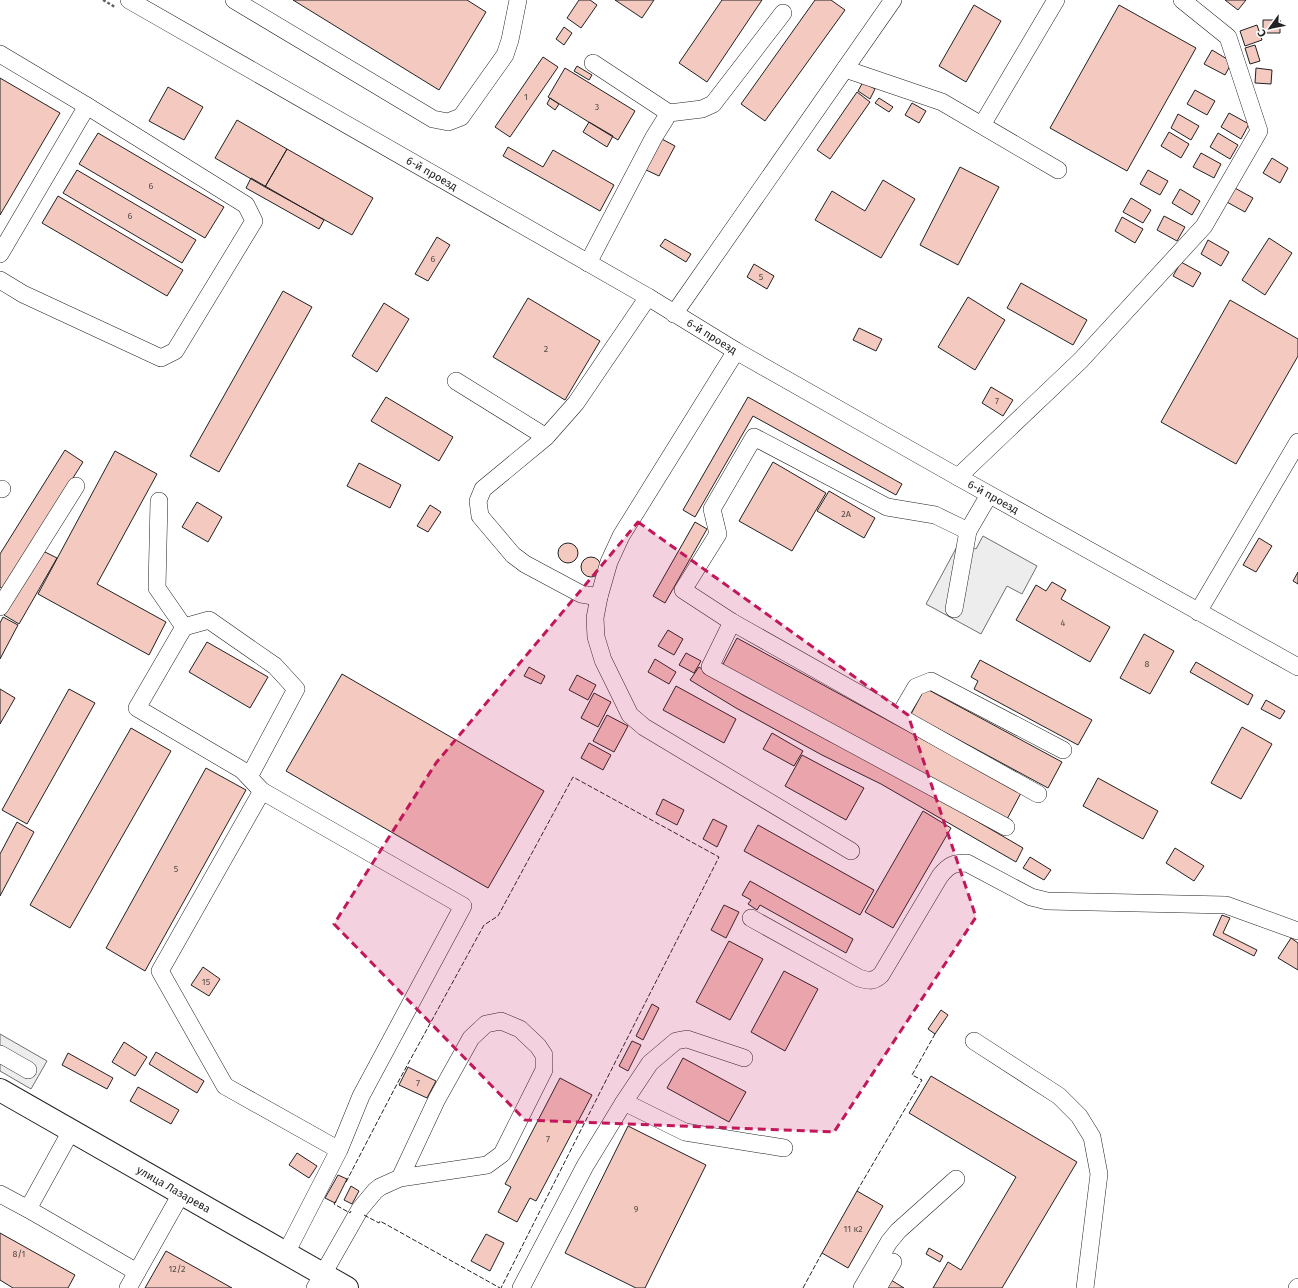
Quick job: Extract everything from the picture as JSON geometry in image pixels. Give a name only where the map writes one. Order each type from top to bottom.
[{"type":"main road","name":"улица Лазарева","points":[[0,1090],[286,1254],[319,1281],[347,1288]]},
{"type":"street","name":"6-й проезд","points":[[129,0],[648,297],[736,351],[958,478],[1298,667]]},
{"type":"street","points":[[234,0],[434,119],[448,122],[461,117],[505,55],[510,40],[518,0]]},
{"type":"street","points":[[674,314],[893,0]]},
{"type":"street","points":[[982,125],[1056,0]]},
{"type":"street","points":[[958,478],[1081,360],[1204,226],[1259,131],[1228,37],[1182,0]]},
{"type":"street","points":[[593,63],[669,113],[702,109],[713,104],[783,13]]},
{"type":"street","points":[[0,54],[246,205],[254,221],[175,351],[161,358],[23,294],[0,280]]},
{"type":"street","points":[[845,69],[942,102],[1058,170]]},
{"type":"street","points":[[0,254],[87,106]]},
{"type":"street","points":[[588,263],[654,137],[669,113]]},
{"type":"street","points":[[600,597],[581,594],[525,564],[512,555],[480,516],[478,501],[483,489],[546,437],[576,404],[648,297]]},
{"type":"street","points":[[736,351],[621,536],[609,562],[600,597],[595,618],[596,637],[602,660],[630,715],[644,727],[851,851]]},
{"type":"street","points":[[456,381],[546,437]]},
{"type":"street","points":[[968,531],[935,515],[887,507],[754,437],[712,509],[718,534],[683,590],[732,622],[1038,794]]},
{"type":"street","points":[[1198,612],[1298,442]]},
{"type":"street","points":[[0,607],[76,486]]},
{"type":"street","points":[[954,608],[968,531],[989,495]]},
{"type":"street","points":[[159,501],[157,588],[184,627]]},
{"type":"street","points":[[249,777],[296,689],[275,666],[208,620],[184,627],[137,708],[242,770],[262,791],[463,906],[361,1096],[339,1150],[286,1254]]},
{"type":"street","points":[[732,622],[710,667],[1006,827]]},
{"type":"street","points":[[900,716],[916,687],[931,681],[1062,750]]},
{"type":"street","points":[[262,791],[160,971],[225,1086],[339,1150]]},
{"type":"street","points":[[751,918],[859,978],[868,981],[876,980],[881,975],[940,876],[948,867],[956,863],[967,862],[1032,897],[1047,901],[1226,905],[1298,930]]},
{"type":"street","points":[[319,1281],[369,1197],[380,1187],[400,1178],[487,1165],[502,1154],[544,1070],[544,1055],[538,1046],[520,1029],[501,1021],[486,1024],[471,1038],[437,1099],[400,1178]]},
{"type":"street","points":[[521,1288],[585,1166],[650,1063],[676,1041],[687,1039],[744,1058]]},
{"type":"street","points":[[974,1041],[1058,1096],[1078,1116],[1092,1137],[1099,1174],[1085,1288]]},
{"type":"street","points":[[0,1054],[28,1070]]},
{"type":"street","points":[[624,1102],[685,1132],[784,1148]]},
{"type":"street","points":[[28,1209],[71,1131]]},
{"type":"street","points":[[862,1288],[889,1242],[898,1231],[956,1179]]},
{"type":"street","points":[[0,1194],[137,1272]]},
{"type":"street","points":[[128,1288],[181,1194]]},
{"type":"street","points":[[878,1288],[893,1262]]},
{"type":"highlighted area","points":[[638,522],[908,715],[976,917],[834,1132],[525,1120],[334,924],[436,763]]},
{"type":"shaded area","points":[[983,536],[1037,566],[1022,594],[1007,586],[981,634],[926,604],[960,541],[976,549]]},
{"type":"shaded area","points":[[0,1034],[47,1061],[31,1089],[0,1071]]},
{"type":"building","points":[[293,0],[467,0],[486,12],[439,90]]},
{"type":"building","points":[[579,0],[590,0],[597,5],[581,28],[567,18]]},
{"type":"building","points":[[615,0],[654,0],[642,18]]},
{"type":"building","points":[[722,0],[762,0],[707,82],[679,63]]},
{"type":"building","points":[[815,0],[831,0],[845,10],[765,121],[741,104]]},
{"type":"building","points":[[1225,0],[1246,0],[1238,10]]},
{"type":"building","points":[[974,5],[1001,21],[966,82],[939,66]]},
{"type":"building","points":[[1119,5],[1196,48],[1127,171],[1050,128]]},
{"type":"building","points":[[1263,20],[1280,20],[1280,33],[1263,33]]},
{"type":"building","points":[[1257,25],[1262,40],[1245,46],[1240,31]]},
{"type":"building","points":[[564,27],[572,33],[564,45],[556,39]]},
{"type":"building","points":[[1255,45],[1260,61],[1250,64],[1245,48]]},
{"type":"building","points":[[1212,50],[1232,62],[1225,75],[1204,64]]},
{"type":"building","points":[[543,57],[558,67],[510,137],[495,127]]},
{"type":"building","points":[[577,66],[592,75],[589,80],[574,71]]},
{"type":"building","points":[[565,68],[635,111],[618,140],[548,97]]},
{"type":"building","points":[[1256,68],[1272,70],[1271,84],[1255,83]]},
{"type":"building","points":[[0,78],[60,113],[0,215]]},
{"type":"building","points":[[863,82],[875,89],[870,99],[858,91]]},
{"type":"building","points":[[168,87],[203,107],[184,140],[149,121]]},
{"type":"building","points":[[1195,90],[1215,101],[1207,115],[1187,104]]},
{"type":"building","points":[[857,92],[870,102],[830,159],[817,150]]},
{"type":"building","points":[[550,98],[559,104],[555,110],[547,104]]},
{"type":"building","points":[[879,98],[893,107],[889,112],[875,103]]},
{"type":"building","points":[[912,103],[926,111],[919,123],[905,115]]},
{"type":"building","points":[[1229,113],[1249,124],[1241,139],[1221,127]]},
{"type":"building","points":[[1178,114],[1199,126],[1191,140],[1171,128]]},
{"type":"building","points":[[237,120],[287,149],[265,187],[215,158]]},
{"type":"building","points":[[589,122],[613,136],[607,147],[583,132]]},
{"type":"building","points":[[1169,132],[1189,144],[1181,158],[1161,146]]},
{"type":"building","points":[[98,133],[224,207],[205,238],[79,164]]},
{"type":"building","points":[[1218,133],[1238,145],[1230,159],[1210,147]]},
{"type":"building","points":[[660,138],[675,146],[659,176],[644,169]]},
{"type":"building","points":[[508,147],[543,167],[553,150],[614,185],[600,211],[503,156]]},
{"type":"building","points":[[287,149],[373,198],[352,235],[265,187]]},
{"type":"building","points":[[1201,153],[1221,164],[1214,178],[1193,167]]},
{"type":"building","points":[[1272,158],[1288,168],[1280,183],[1263,173]]},
{"type":"building","points":[[960,167],[999,187],[958,265],[920,245]]},
{"type":"building","points":[[77,170],[196,240],[182,263],[63,193]]},
{"type":"building","points":[[1148,170],[1168,181],[1160,195],[1140,184]]},
{"type":"building","points":[[251,178],[324,220],[319,229],[246,188]]},
{"type":"building","points":[[883,180],[915,199],[881,258],[815,220],[832,191],[865,211]]},
{"type":"building","points":[[1233,187],[1253,198],[1245,212],[1225,201]]},
{"type":"building","points":[[1180,189],[1200,201],[1192,215],[1172,203]]},
{"type":"building","points":[[58,196],[183,270],[167,296],[42,223]]},
{"type":"building","points":[[1131,198],[1151,210],[1143,223],[1123,212]]},
{"type":"building","points":[[1164,216],[1185,227],[1177,241],[1157,230]]},
{"type":"building","points":[[1122,217],[1143,229],[1135,243],[1115,231]]},
{"type":"building","points":[[437,237],[450,245],[428,281],[415,274]]},
{"type":"building","points":[[1269,238],[1292,253],[1265,295],[1242,280]]},
{"type":"building","points":[[665,239],[691,254],[686,262],[660,246]]},
{"type":"building","points":[[1208,240],[1229,252],[1221,266],[1201,254]]},
{"type":"building","points":[[1181,262],[1201,273],[1193,287],[1173,276]]},
{"type":"building","points":[[754,264],[774,276],[767,289],[747,277]]},
{"type":"building","points":[[1021,283],[1087,320],[1073,345],[1007,308]]},
{"type":"building","points":[[283,291],[312,307],[219,472],[190,456]]},
{"type":"building","points":[[968,297],[1005,320],[975,370],[938,347]]},
{"type":"building","points":[[528,298],[600,341],[565,400],[493,357]]},
{"type":"building","points":[[1230,300],[1298,339],[1298,356],[1236,464],[1161,422]]},
{"type":"building","points":[[384,303],[409,319],[377,372],[352,356]]},
{"type":"building","points":[[859,328],[882,339],[876,351],[853,340]]},
{"type":"building","points":[[991,387],[1013,400],[1003,416],[982,403]]},
{"type":"building","points":[[386,397],[453,437],[439,461],[371,421]]},
{"type":"building","points":[[748,397],[902,484],[896,495],[753,416],[695,517],[683,510]]},
{"type":"building","points":[[65,450],[83,462],[3,589],[0,587],[0,554]]},
{"type":"building","points":[[115,451],[157,474],[97,584],[166,622],[149,655],[38,594]]},
{"type":"building","points":[[773,462],[826,493],[792,551],[739,521]]},
{"type":"building","points":[[359,463],[401,485],[390,508],[347,486]]},
{"type":"building","points":[[829,491],[875,518],[864,538],[817,511]]},
{"type":"building","points":[[197,502],[222,517],[208,542],[182,527]]},
{"type":"building","points":[[430,505],[441,512],[428,532],[417,526]]},
{"type":"building","points":[[695,522],[707,529],[665,603],[653,596]]},
{"type":"building","points":[[1259,538],[1272,546],[1256,572],[1243,565]]},
{"type":"building","points":[[568,543],[575,546],[578,553],[575,560],[568,563],[561,560],[558,553],[561,546]]},
{"type":"building","points":[[41,550],[57,558],[19,624],[4,615]]},
{"type":"building","points":[[591,557],[598,560],[601,567],[598,574],[591,577],[584,574],[581,567],[584,560]]},
{"type":"building","points":[[1298,572],[1298,584],[1293,581]]},
{"type":"building","points":[[1052,582],[1066,590],[1061,599],[1110,627],[1090,662],[1016,620],[1036,585],[1046,591]]},
{"type":"building","points":[[3,617],[18,625],[0,659],[0,623]]},
{"type":"building","points":[[668,630],[683,639],[674,655],[658,646]]},
{"type":"building","points":[[1144,634],[1174,651],[1150,694],[1120,678]]},
{"type":"building","points":[[737,638],[1021,793],[1006,821],[722,666]]},
{"type":"building","points":[[207,642],[268,677],[250,708],[189,672]]},
{"type":"building","points":[[686,653],[701,661],[694,673],[679,665]]},
{"type":"building","points":[[655,659],[676,672],[669,684],[648,672]]},
{"type":"building","points":[[980,660],[1092,720],[1078,745],[974,689],[978,681],[971,677]]},
{"type":"building","points":[[1196,662],[1253,695],[1248,705],[1190,672]]},
{"type":"building","points":[[529,667],[545,676],[541,684],[524,676]]},
{"type":"building","points":[[699,667],[743,695],[829,741],[889,770],[1023,848],[1016,862],[881,784],[822,755],[736,708],[690,680]]},
{"type":"building","points":[[342,674],[544,791],[488,888],[286,771]]},
{"type":"building","points":[[577,675],[596,685],[588,700],[569,690]]},
{"type":"building","points":[[676,686],[736,719],[724,743],[663,710]]},
{"type":"building","points":[[925,688],[1062,762],[1048,788],[911,714]]},
{"type":"building","points":[[0,689],[15,698],[0,724]]},
{"type":"building","points":[[69,689],[95,703],[27,824],[2,810]]},
{"type":"building","points":[[594,693],[611,702],[598,727],[581,718]]},
{"type":"building","points":[[1266,700],[1285,711],[1280,719],[1261,709]]},
{"type":"building","points":[[607,715],[628,726],[614,752],[593,741]]},
{"type":"building","points":[[1242,727],[1272,744],[1241,799],[1211,783]]},
{"type":"building","points":[[131,728],[171,751],[70,928],[30,905]]},
{"type":"building","points":[[772,733],[803,751],[794,766],[763,749]]},
{"type":"building","points":[[589,743],[611,755],[603,770],[581,758]]},
{"type":"building","points":[[802,755],[864,788],[846,820],[785,786]]},
{"type":"building","points":[[206,768],[246,790],[145,971],[106,948]]},
{"type":"building","points":[[1098,778],[1158,811],[1143,839],[1083,806]]},
{"type":"building","points":[[663,799],[684,810],[677,825],[656,814]]},
{"type":"building","points":[[923,811],[951,828],[893,928],[865,912]]},
{"type":"building","points":[[713,819],[727,826],[717,847],[703,839]]},
{"type":"building","points":[[17,822],[34,832],[0,896],[0,854]]},
{"type":"building","points":[[758,825],[874,890],[860,915],[744,851]]},
{"type":"building","points":[[1175,848],[1204,866],[1194,881],[1166,863]]},
{"type":"building","points":[[1030,857],[1051,870],[1044,880],[1023,868]]},
{"type":"building","points":[[750,881],[853,939],[846,953],[760,905],[757,910],[748,904],[751,900],[742,895]]},
{"type":"building","points":[[724,905],[739,912],[726,938],[711,930]]},
{"type":"building","points":[[1222,915],[1230,918],[1223,933],[1257,950],[1254,956],[1213,935]]},
{"type":"building","points":[[1291,938],[1298,943],[1298,970],[1278,958]]},
{"type":"building","points":[[729,941],[763,959],[730,1020],[696,1002]]},
{"type":"building","points":[[203,967],[220,979],[209,996],[191,985]]},
{"type":"building","points":[[784,971],[818,989],[785,1051],[751,1032]]},
{"type":"building","points":[[652,1004],[659,1008],[643,1040],[636,1036]]},
{"type":"building","points":[[941,1010],[948,1015],[935,1034],[928,1029]]},
{"type":"building","points":[[632,1041],[641,1045],[628,1071],[619,1066]]},
{"type":"building","points":[[124,1042],[147,1057],[135,1076],[112,1062]]},
{"type":"building","points":[[156,1052],[204,1081],[197,1093],[149,1064]]},
{"type":"building","points":[[68,1053],[113,1078],[107,1089],[62,1065]]},
{"type":"building","points":[[683,1058],[746,1092],[729,1122],[667,1088]]},
{"type":"building","points":[[408,1067],[436,1081],[427,1098],[399,1085]]},
{"type":"building","points":[[931,1076],[1077,1162],[1002,1288],[933,1288],[948,1262],[961,1270],[1016,1177],[909,1113]]},
{"type":"building","points":[[560,1078],[592,1095],[536,1201],[530,1198],[517,1222],[498,1212],[511,1187],[505,1184]]},
{"type":"building","points":[[138,1087],[179,1110],[171,1124],[130,1101]]},
{"type":"building","points":[[628,1126],[706,1165],[645,1288],[636,1288],[565,1253]]},
{"type":"building","points":[[297,1153],[317,1166],[309,1178],[289,1165]]},
{"type":"building","points":[[338,1175],[347,1179],[335,1203],[325,1198]]},
{"type":"building","points":[[351,1186],[359,1191],[352,1204],[344,1200]]},
{"type":"building","points":[[857,1191],[883,1206],[848,1268],[822,1253]]},
{"type":"building","points":[[0,1233],[75,1275],[68,1288],[13,1288],[0,1280]]},
{"type":"building","points":[[486,1234],[504,1243],[490,1271],[471,1261]]},
{"type":"building","points":[[929,1248],[943,1256],[940,1262],[926,1254]]},
{"type":"building","points":[[166,1251],[232,1288],[145,1288]]},
{"type":"building","points":[[891,1280],[904,1288],[885,1288]]},
{"type":"fence","points":[[346,1182],[397,1084],[484,925],[498,916],[573,777],[719,857],[501,1288]]},
{"type":"fence","points":[[857,1191],[922,1080],[912,1075],[935,1034]]},
{"type":"fence","points":[[336,1201],[334,1204],[350,1213],[351,1211]]},
{"type":"fence","points":[[364,1215],[379,1223],[380,1221],[500,1288]]},
{"type":"fence","points":[[803,1288],[822,1253]]}]
